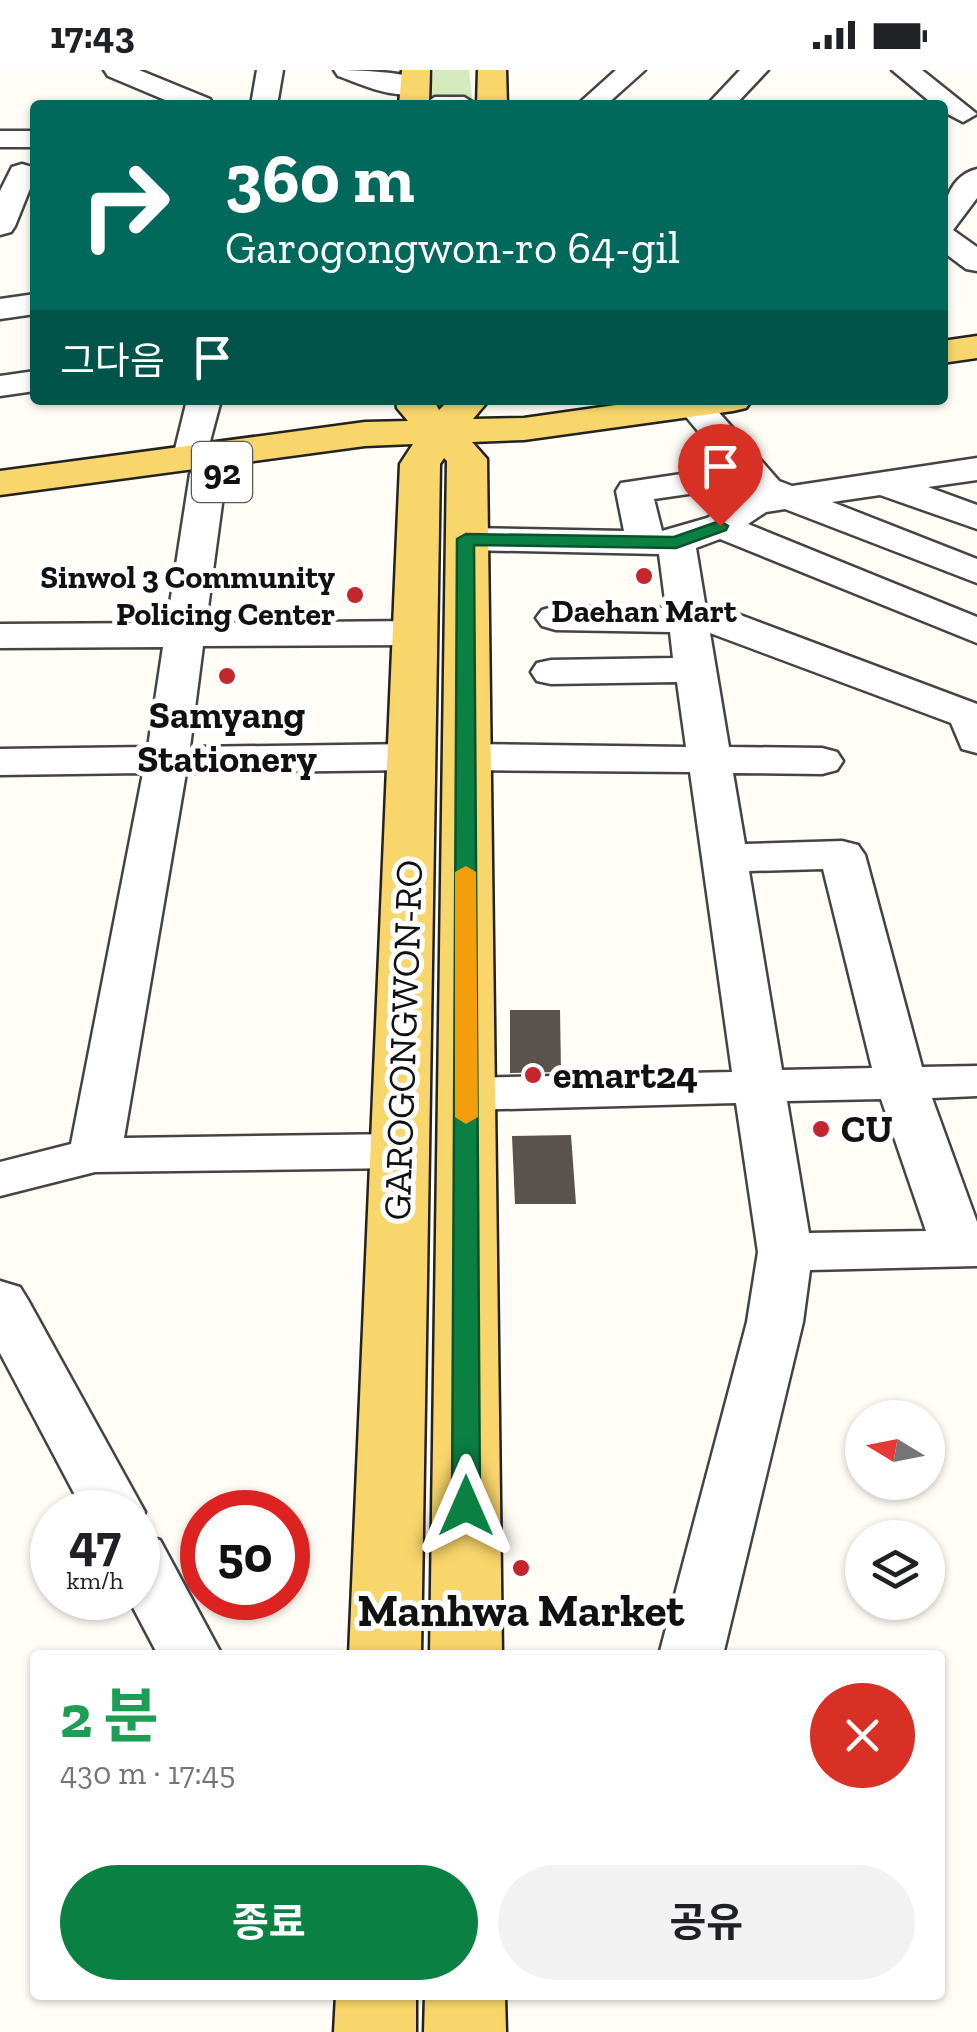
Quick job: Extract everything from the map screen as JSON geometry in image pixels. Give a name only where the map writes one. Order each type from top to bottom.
[{"type":"main road","points":[[492,70],[492,100]]},
{"type":"main road","points":[[948,351],[977,347]]},
{"type":"main road","points":[[948,370],[977,366]]},
{"type":"main road","name":"92","points":[[0,483],[376,451],[442,410],[513,412],[554,405]]},
{"type":"main road","name":"92","points":[[442,410],[524,429],[700,405]]},
{"type":"main road","name":"GAROGONGWON-RO","points":[[442,410],[467,459],[466,1650]]},
{"type":"main road","name":"GAROGONGWON-RO","points":[[386,1650],[420,464],[442,410]]},
{"type":"main road","name":"92","points":[[0,504],[200,466]]},
{"type":"main road","points":[[374,2032],[376,2000]]},
{"type":"main road","points":[[465,2000],[465,2032]]},
{"type":"street","points":[[117,70],[150,77],[191,100]]},
{"type":"street","points":[[265,100],[270,70]]},
{"type":"street","points":[[347,70],[448,100]]},
{"type":"street","points":[[596,100],[632,70]]},
{"type":"street","points":[[725,100],[755,70]]},
{"type":"street","points":[[905,70],[942,100]]},
{"type":"street","points":[[0,139],[30,139]]},
{"type":"street","points":[[948,213],[971,171]]},
{"type":"street","points":[[6,238],[19,173]]},
{"type":"street","points":[[948,242],[967,260]]},
{"type":"street","points":[[0,309],[30,305]]},
{"type":"street","points":[[0,386],[30,382]]},
{"type":"street","points":[[95,1155],[186,634],[204,405]]},
{"type":"street","points":[[694,406],[766,489],[977,572]]},
{"type":"street","points":[[680,536],[756,503],[977,469]]},
{"type":"street","points":[[692,1650],[775,1322],[785,1252],[687,618],[680,536],[634,491],[753,474]]},
{"type":"street","points":[[882,483],[977,518]]},
{"type":"street","points":[[466,539],[680,536],[977,632]]},
{"type":"street","points":[[556,618],[721,621],[975,723]]},
{"type":"street","points":[[0,636],[415,633]]},
{"type":"street","points":[[551,672],[695,670]]},
{"type":"street","points":[[0,762],[411,757]]},
{"type":"street","points":[[466,757],[822,760]]},
{"type":"street","points":[[724,858],[842,855],[902,1083],[968,1248],[785,1252]]},
{"type":"street","points":[[466,1094],[977,1081]]},
{"type":"street","points":[[0,1179],[95,1155],[400,1151]]},
{"type":"street","points":[[0,1300],[102,1490]]},
{"type":"street","points":[[160,1598],[187,1650]]},
{"type":"green space","points":[[434,70],[469,70],[472,100],[428,100]]},
{"type":"building","points":[[510,1010],[560,1010],[561,1072],[510,1073]]},
{"type":"building","points":[[571,1135],[576,1204],[515,1204],[512,1136]]},
{"type":"slow traffic","points":[[466,872],[466,1117]]},
{"type":"place","name":"Daehan Mart","points":[[644,576]]},
{"type":"place","name":"Sinwol 3 Community Policing Center","points":[[355,595]]},
{"type":"place","name":"Samyang Stationery","points":[[227,676]]},
{"type":"place","name":"emart24","points":[[533,1075]]},
{"type":"place","name":"CU","points":[[821,1129]]},
{"type":"place","name":"Manhwa Market","points":[[521,1568]]},
{"type":"route","points":[[466,1506],[466,539],[676,542],[720,526]]}]
